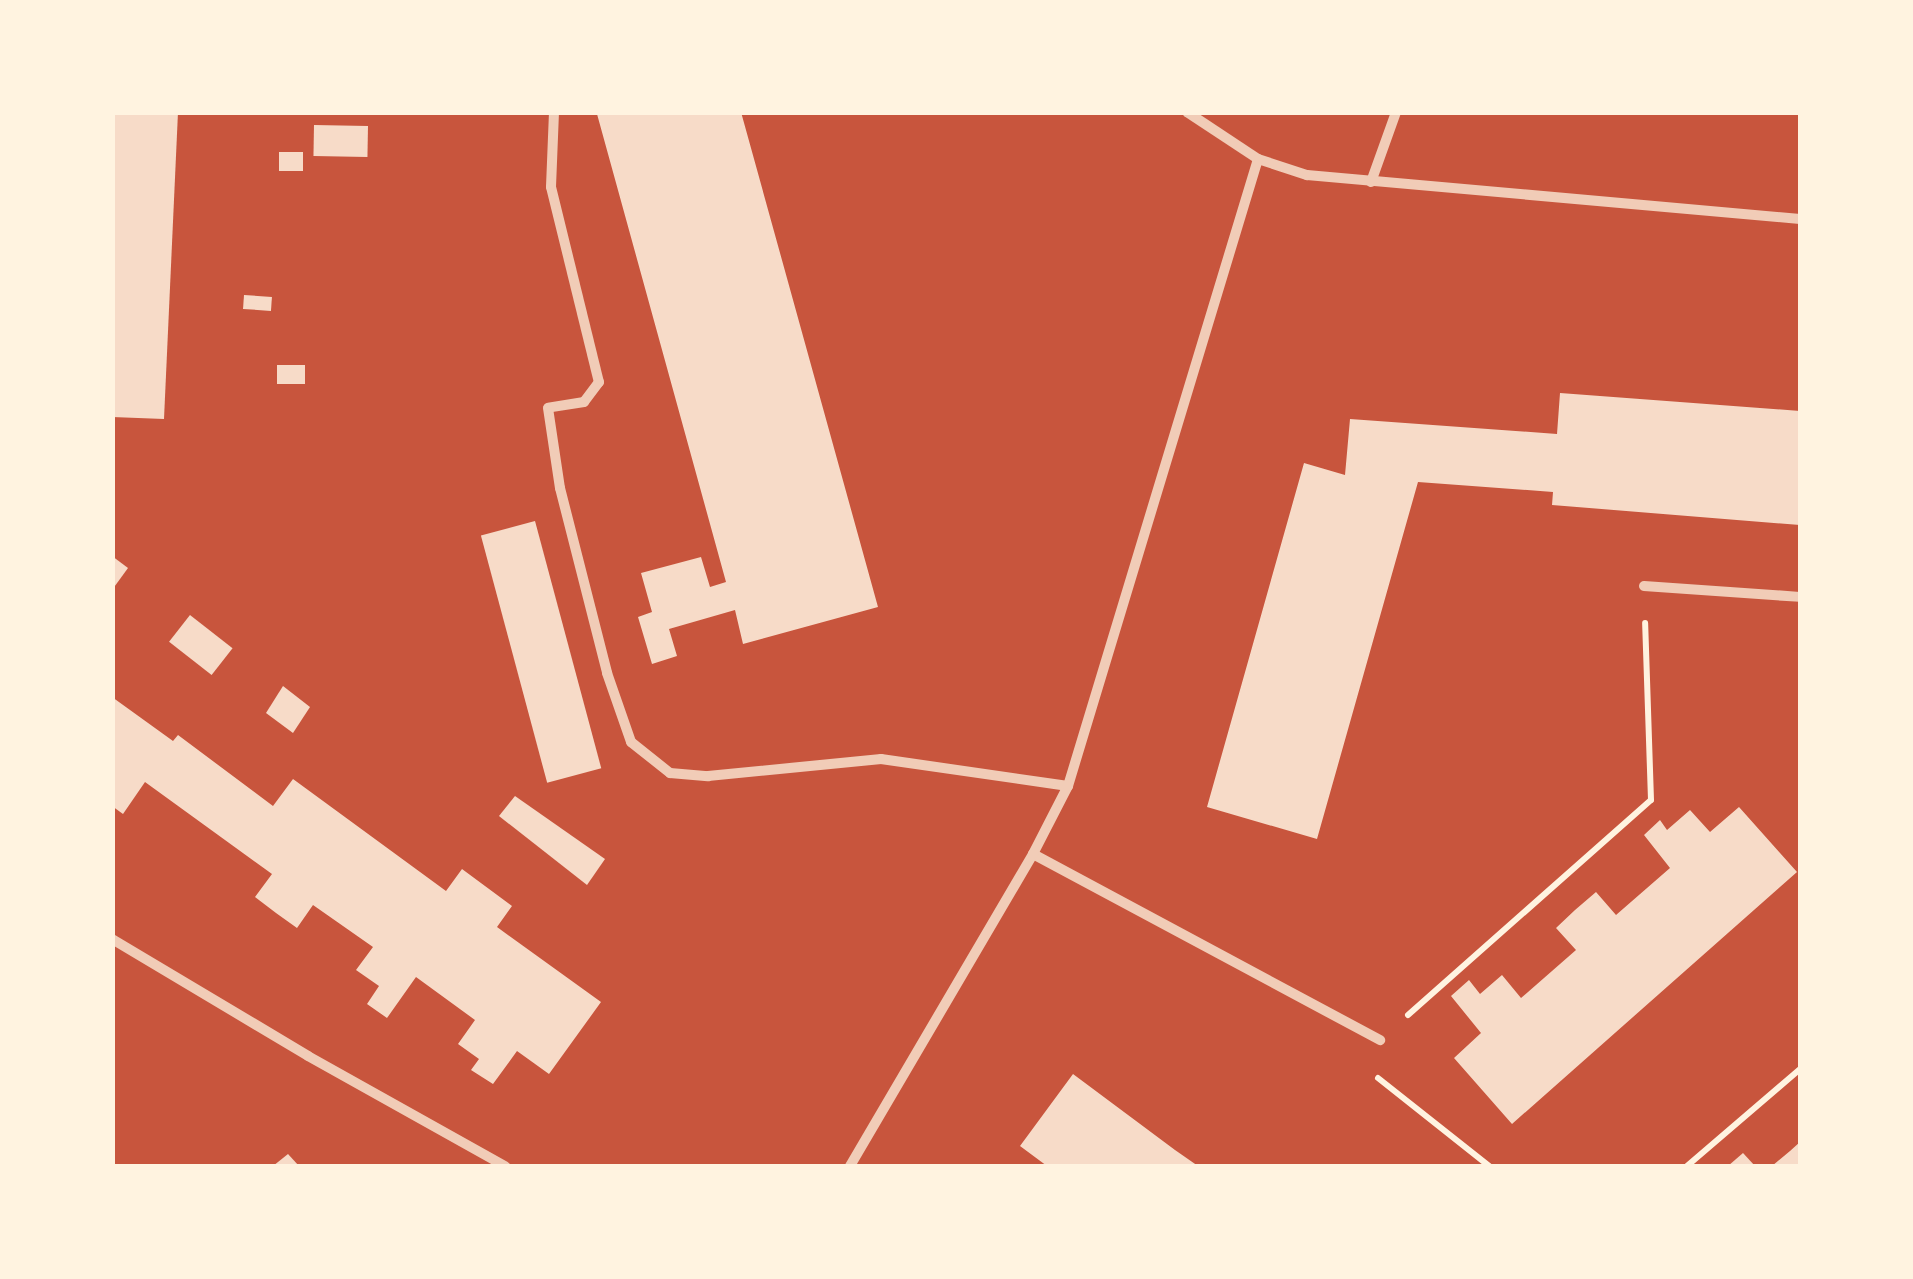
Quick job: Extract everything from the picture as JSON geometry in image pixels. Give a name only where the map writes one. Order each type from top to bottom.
[{"type":"street","points":[[554,112],[551,187],[598,382],[584,402],[548,408],[565,506],[607,672],[631,742],[670,773],[708,776],[882,759],[1068,786]]},
{"type":"street","points":[[1187,112],[1258,158],[1307,175],[1800,219]]},
{"type":"street","points":[[1371,182],[1396,112]]},
{"type":"street","points":[[850,1166],[1033,854],[1068,786],[1258,158]]},
{"type":"street","points":[[1644,586],[1800,597]]},
{"type":"street","points":[[1033,854],[1380,1040]]},
{"type":"street","points":[[112,939],[308,1056],[506,1166]]},
{"type":"path","points":[[1489,1166],[1359,1062],[1651,800],[1644,586]]},
{"type":"path","points":[[1687,1166],[1800,1068]]},
{"type":"building","points":[[112,112],[178,112],[164,419],[112,417]]},
{"type":"building","points":[[741,112],[878,607],[743,644],[735,610],[669,629],[677,656],[652,664],[638,617],[652,612],[641,573],[701,557],[710,587],[726,582],[597,114]]},
{"type":"building","points":[[314,125],[368,126],[367,157],[313,156]]},
{"type":"building","points":[[279,152],[303,152],[303,171],[279,171]]},
{"type":"building","points":[[244,295],[272,297],[271,311],[243,309]]},
{"type":"building","points":[[277,365],[305,365],[305,384],[277,384]]},
{"type":"building","points":[[1560,393],[1800,411],[1800,525],[1552,505],[1553,492],[1418,482],[1317,839],[1207,807],[1304,463],[1345,475],[1350,419],[1557,434]]},
{"type":"building","points":[[535,521],[601,768],[547,783],[481,535]]},
{"type":"building","points":[[112,556],[128,568],[112,590]]},
{"type":"building","points":[[190,615],[233,648],[212,675],[169,642]]},
{"type":"building","points":[[283,686],[310,707],[293,733],[266,713]]},
{"type":"building","points":[[112,697],[173,741],[178,735],[273,806],[293,779],[446,891],[462,869],[512,906],[497,927],[601,1002],[549,1074],[517,1051],[493,1084],[471,1070],[479,1059],[458,1044],[475,1020],[416,977],[387,1018],[367,1004],[379,986],[356,970],[373,947],[313,905],[297,928],[276,913],[255,897],[272,874],[145,782],[123,814],[112,806]]},
{"type":"building","points":[[515,796],[605,859],[587,885],[499,816]]},
{"type":"building","points":[[1739,807],[1797,872],[1512,1124],[1454,1058],[1481,1033],[1451,996],[1469,980],[1480,994],[1502,975],[1521,998],[1576,950],[1556,928],[1575,910],[1596,892],[1616,915],[1670,868],[1644,835],[1660,820],[1667,830],[1690,810],[1710,832]]},
{"type":"building","points":[[1073,1074],[1198,1166],[1047,1166],[1020,1146]]},
{"type":"building","points":[[1800,1142],[1800,1166],[1772,1166],[1790,1151]]},
{"type":"building","points":[[1743,1153],[1755,1166],[1728,1166]]},
{"type":"building","points":[[288,1154],[299,1166],[273,1166]]}]
